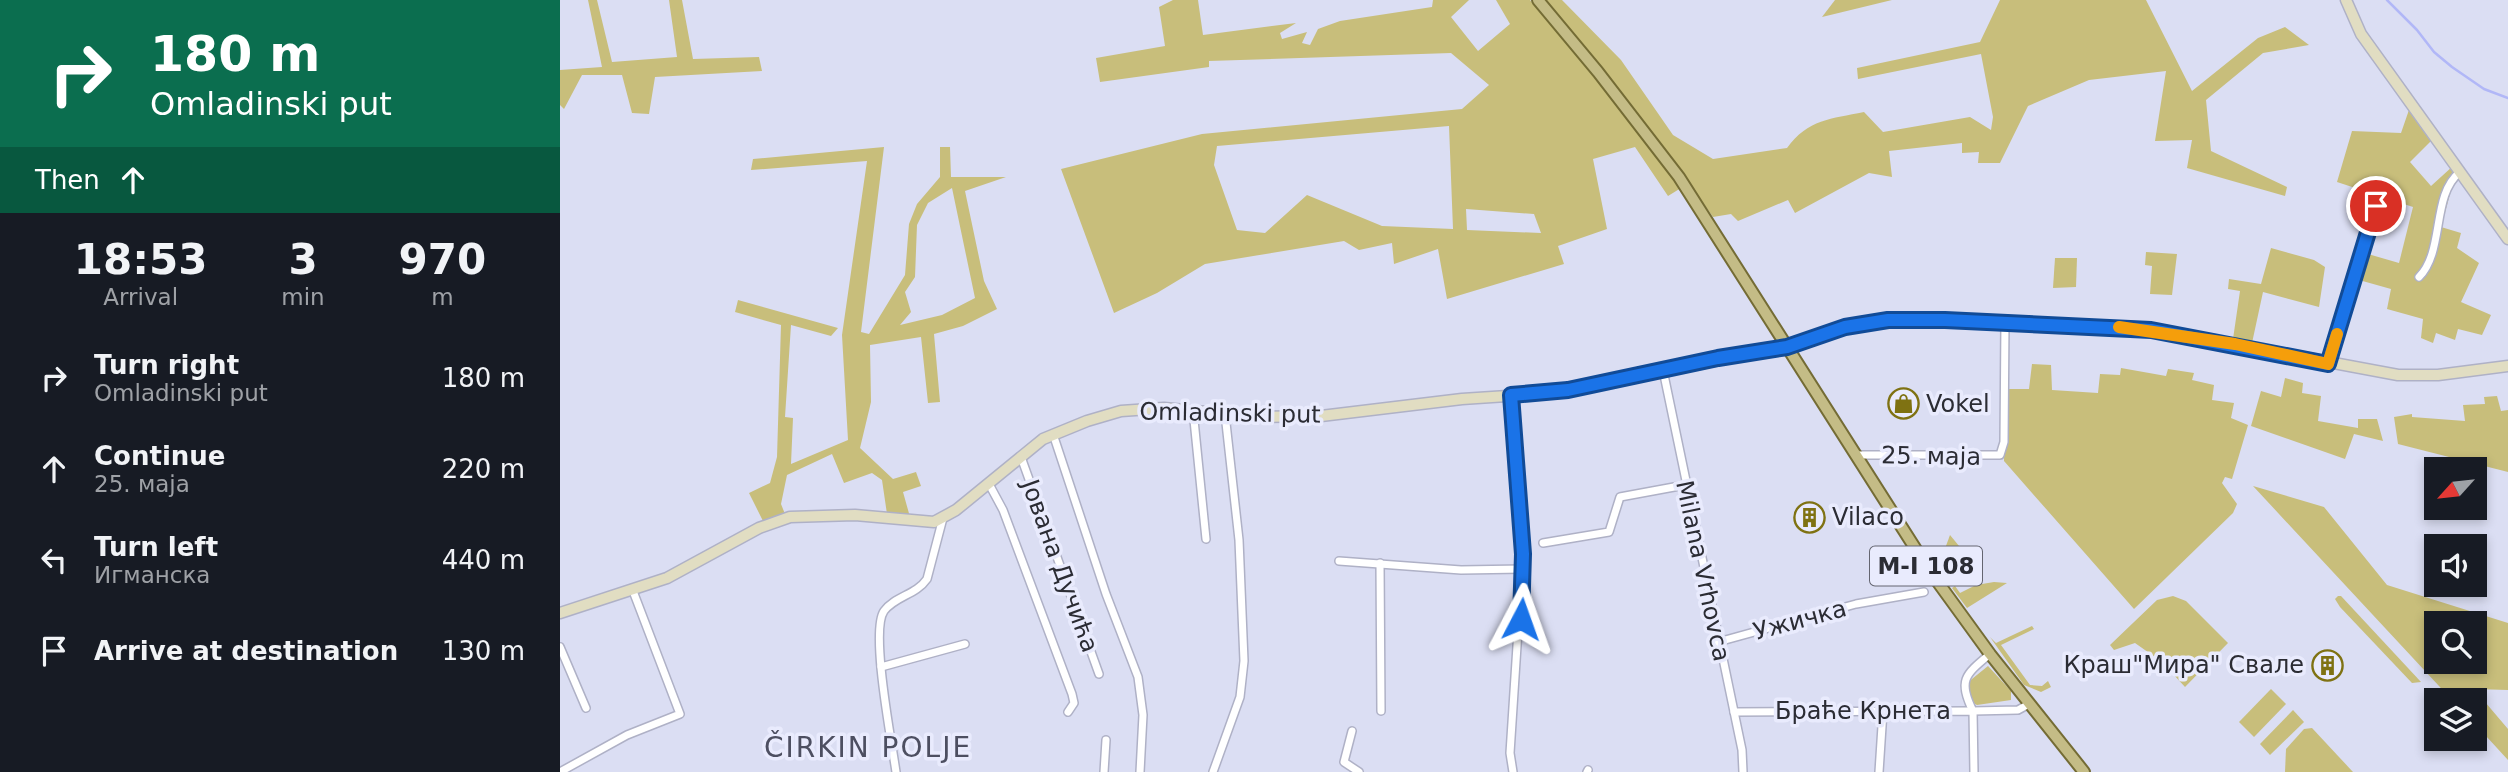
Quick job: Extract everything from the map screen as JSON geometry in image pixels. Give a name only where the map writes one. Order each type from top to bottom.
[{"type":"main road","name":"M-I 108","points":[[1538,0],[1679,177],[1922,561],[1990,654],[2084,772]]},
{"type":"street","points":[[2346,0],[2361,34],[2508,239]]},
{"type":"street","points":[[2418,277],[2427,264],[2449,186],[2460,172]]},
{"type":"street","points":[[2328,364],[2376,206]]},
{"type":"street","points":[[1787,347],[1845,327],[1888,320],[2005,322],[2151,330],[2328,364],[2415,376],[2508,366]]},
{"type":"street","name":"25. маја","points":[[1854,455],[2000,455],[2004,442],[2005,322]]},
{"type":"street","name":"Omladinski put","points":[[943,518],[1053,434],[1121,411],[1193,410],[1259,417],[1321,416],[1568,390],[1787,347]]},
{"type":"street","name":"Milana Vrhovca","points":[[1662,370],[1742,750],[1743,772]]},
{"type":"street","points":[[1511,395],[1523,569],[1510,753],[1513,772]]},
{"type":"street","points":[[1193,410],[1206,539]]},
{"type":"street","points":[[1213,772],[1240,697],[1244,662],[1239,541],[1225,414]]},
{"type":"street","points":[[1053,434],[1109,604],[1138,677],[1143,715],[1140,772]]},
{"type":"street","name":"Јована Дучића","points":[[1021,457],[1099,674]]},
{"type":"street","points":[[989,484],[1003,510],[1072,694],[1074,703],[1068,712]]},
{"type":"street","points":[[1543,543],[1603,535],[1612,528],[1620,498],[1685,485]]},
{"type":"street","points":[[560,613],[634,591],[680,572],[760,528],[790,517],[855,515],[922,523],[943,518],[927,579],[921,587],[892,604],[881,616],[881,667],[896,772]]},
{"type":"street","points":[[1339,561],[1461,570],[1523,569]]},
{"type":"street","points":[[1380,563],[1381,711]]},
{"type":"street","points":[[560,772],[627,735],[680,714],[634,591]]},
{"type":"street","name":"Ужичка","points":[[1718,642],[1856,604],[1923,592]]},
{"type":"street","points":[[881,667],[965,644]]},
{"type":"street","points":[[560,647],[586,708]]},
{"type":"street","points":[[1990,654],[1964,681],[1965,696],[1973,711],[2018,710],[2029,704]]},
{"type":"street","points":[[1879,772],[1883,711]]},
{"type":"street","name":"Браће Крнета","points":[[1734,712],[1973,711],[1974,772]]},
{"type":"street","points":[[1352,731],[1344,762],[1359,772]]},
{"type":"street","points":[[1104,772],[1106,740]]},
{"type":"shaded area","points":[[588,0],[597,0],[612,62],[677,57],[669,0],[682,0],[693,59],[759,57],[762,71],[655,77],[649,114],[632,113],[622,75],[582,75],[564,109],[560,105],[560,70],[602,67]]},
{"type":"shaded area","points":[[1173,0],[1198,0],[1203,35],[1296,23],[1280,33],[1282,39],[1307,32],[1302,43],[1310,45],[1318,29],[1340,21],[1432,7],[1433,0],[1469,0],[1451,17],[1478,51],[1510,24],[1496,0],[1530,0],[1596,77],[1681,188],[1668,196],[1635,147],[1593,159],[1607,229],[1558,246],[1564,264],[1447,299],[1438,249],[1394,264],[1392,243],[1359,250],[1344,241],[1205,264],[1157,293],[1114,313],[1061,169],[1202,134],[1462,109],[1489,85],[1451,53],[1209,61],[1209,67],[1100,82],[1096,58],[1165,46],[1159,7]],"holes":[[[1449,126],[1453,229],[1382,226],[1307,195],[1265,233],[1237,230],[1214,165],[1217,146]],[[1466,209],[1534,214],[1541,233],[1467,230]]]},
{"type":"shaded area","points":[[1544,0],[1562,0],[1621,60],[1673,135],[1713,159],[1787,148],[1795,138],[1812,126],[1864,112],[1883,132],[1970,117],[1991,130],[1993,117],[1981,54],[1858,79],[1857,68],[1980,42],[2000,0],[2146,0],[2192,91],[2258,38],[2285,27],[2309,45],[2263,53],[2206,100],[2211,151],[2287,187],[2285,196],[2187,168],[2192,140],[2155,141],[2166,71],[2089,80],[2028,106],[2000,163],[1978,163],[1979,152],[1962,153],[1962,143],[1889,151],[1892,177],[1869,173],[1795,213],[1788,200],[1738,221],[1731,214],[1713,217],[1670,156]]},
{"type":"shaded area","points":[[1835,0],[1892,0],[1822,17]]},
{"type":"shaded area","points":[[2410,107],[2432,140],[2410,162],[2431,186],[2453,166],[2459,175],[2453,183],[2441,227],[2461,233],[2457,248],[2479,263],[2461,302],[2491,315],[2482,335],[2458,329],[2455,340],[2436,333],[2433,343],[2421,338],[2423,319],[2387,309],[2391,289],[2359,280],[2368,254],[2399,263],[2413,207],[2337,182],[2352,131],[2401,133]]},
{"type":"shaded area","points":[[884,147],[861,332],[869,334],[905,275],[909,224],[917,204],[940,177],[940,147],[950,147],[951,177],[1006,177],[965,191],[984,281],[997,309],[963,326],[934,334],[940,402],[928,403],[921,337],[870,345],[871,402],[860,448],[893,479],[916,472],[921,486],[903,492],[910,517],[887,514],[882,480],[872,473],[844,483],[832,454],[787,475],[781,504],[785,514],[764,523],[749,493],[770,483],[777,457],[781,325],[735,312],[738,300],[838,328],[831,336],[791,325],[785,417],[793,418],[791,464],[848,440],[842,335],[867,161],[751,170],[753,159]],"holes":[[[952,188],[975,298],[942,315],[900,325],[911,312],[905,292],[915,277],[917,225],[928,203]]]},
{"type":"shaded area","points":[[2271,248],[2314,260],[2325,267],[2319,307],[2263,292],[2252,343],[2233,339],[2240,291],[2228,289],[2229,279],[2261,284]]},
{"type":"shaded area","points":[[2146,252],[2177,254],[2172,295],[2150,294],[2152,266],[2145,265]]},
{"type":"shaded area","points":[[2055,258],[2077,258],[2076,287],[2053,288]]},
{"type":"shaded area","points":[[2032,364],[2051,365],[2052,390],[2098,393],[2100,374],[2120,375],[2121,368],[2166,376],[2168,369],[2194,373],[2192,380],[2214,385],[2212,400],[2234,403],[2231,418],[2248,425],[2232,479],[2225,477],[2222,483],[2237,504],[2233,513],[2134,609],[2004,461],[2005,389],[2029,389]]},
{"type":"shaded area","points":[[2285,378],[2303,383],[2302,393],[2321,396],[2318,421],[2358,428],[2358,419],[2377,419],[2383,441],[2354,434],[2345,459],[2251,426],[2261,391],[2281,397]]},
{"type":"shaded area","points":[[2497,396],[2501,411],[2508,410],[2508,472],[2487,467],[2487,457],[2449,457],[2398,444],[2394,417],[2412,414],[2412,417],[2465,421],[2463,405],[2485,404],[2484,397]]},
{"type":"shaded area","points":[[2253,486],[2324,507],[2387,585],[2470,611],[2424,611],[2424,670]]},
{"type":"shaded area","points":[[1950,535],[1973,563],[1948,581],[1939,565]]},
{"type":"shaded area","points":[[2007,583],[1967,608],[1952,588],[1955,586],[1960,593],[1976,585]]},
{"type":"shaded area","points":[[2173,596],[2186,601],[2228,643],[2185,687],[2162,662],[2135,643],[2114,650],[2110,645],[2157,600]]},
{"type":"shaded area","points":[[2341,596],[2421,682],[2412,683],[2340,607],[2335,599]]},
{"type":"shaded area","points":[[2487,616],[2508,623],[2508,690],[2441,688],[2428,674],[2487,674]]},
{"type":"shaded area","points":[[2032,626],[2034,629],[2001,645],[2030,685],[2042,686],[2048,681],[2051,687],[2041,692],[2024,685],[1990,637],[1996,643]]},
{"type":"shaded area","points":[[1988,666],[2011,691],[2011,700],[1977,705],[1971,702],[1967,683]]},
{"type":"shaded area","points":[[2271,689],[2286,704],[2254,737],[2239,722]]},
{"type":"shaded area","points":[[2487,704],[2508,729],[2508,760],[2487,737]]},
{"type":"shaded area","points":[[2293,710],[2304,722],[2270,755],[2260,744]]},
{"type":"shaded area","points":[[2312,728],[2353,772],[2285,772],[2286,749],[2304,729]]},
{"type":"waterway","points":[[2387,0],[2417,30],[2434,52],[2452,67],[2484,89],[2508,98]]},
{"type":"slow traffic","points":[[2119,327],[2235,344],[2328,364],[2337,334]]},
{"type":"place","name":"Vokel","points":[[1903,404]]},
{"type":"place","name":"Vilaco","points":[[1809,517]]},
{"type":"place","name":"Краш\"Мира\" Свале","points":[[2327,665]]},
{"type":"district","name":"ČIRKIN POLJE","points":[[868,747]]},
{"type":"route","points":[[1521,619],[1523,554],[1511,395],[1568,390],[1718,358],[1787,347],[1845,327],[1888,320],[1945,320],[2151,330],[2328,364],[2376,206]]}]
